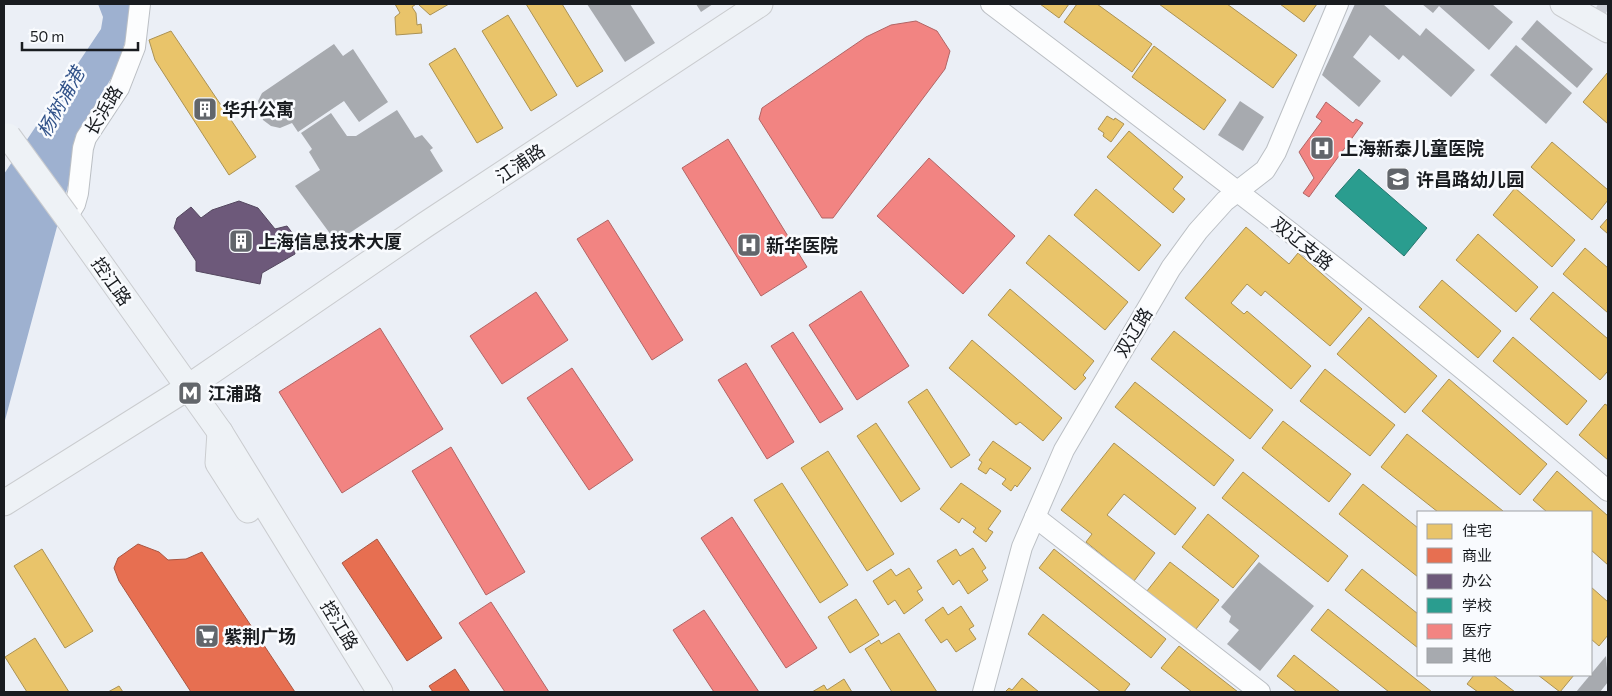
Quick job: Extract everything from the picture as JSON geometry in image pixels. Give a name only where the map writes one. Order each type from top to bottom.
[{"type":"main road","name":"江浦路","points":[[4,503],[187,388],[426,226],[760,4]]},
{"type":"main road","points":[[1564,4],[1608,30]]},
{"type":"main road","name":"控江路","points":[[6,134],[67,216],[220,432],[380,692]]},
{"type":"main road","name":"控江路","points":[[220,432],[218,464],[366,692]]},
{"type":"street","name":"长浜路","points":[[67,216],[75,204],[78,193],[86,138],[119,88],[135,47],[140,4]]},
{"type":"street","name":"双辽支路","points":[[991,4],[1238,191],[1539,432],[1608,491]]},
{"type":"street","name":"双辽路","points":[[983,692],[1022,547],[1064,450],[1171,268],[1198,231],[1238,191],[1265,170],[1276,152],[1338,4]]},
{"type":"street","points":[[1035,517],[1260,692]]},
{"type":"water","name":"杨树浦港","points":[[98,4],[130,4],[129,28],[117,69],[99,98],[80,141],[4,424],[4,174],[101,29],[103,17]]},
{"type":"building: 住宅","points":[[395,4],[416,4],[412,7],[416,13],[417,25],[421,24],[422,33],[396,35],[395,17],[400,13]]},
{"type":"building: 住宅","points":[[418,4],[449,4],[430,15]]},
{"type":"building: 住宅","points":[[526,4],[562,4],[603,71],[577,87]]},
{"type":"building: 住宅","points":[[1040,4],[1069,4],[1059,18]]},
{"type":"building: 住宅","points":[[1077,4],[1097,4],[1152,44],[1132,72],[1064,22]]},
{"type":"building: 住宅","points":[[1159,4],[1227,4],[1297,55],[1273,88]]},
{"type":"building: 住宅","points":[[1280,4],[1317,4],[1304,22]]},
{"type":"building: 住宅","points":[[508,15],[557,95],[531,111],[482,31]]},
{"type":"building: 住宅","name":"华升公寓","points":[[171,31],[256,157],[229,175],[155,60],[149,40]]},
{"type":"building: 住宅","points":[[1154,46],[1226,100],[1204,130],[1132,77]]},
{"type":"building: 住宅","points":[[455,48],[503,128],[477,143],[429,64]]},
{"type":"building: 住宅","points":[[1608,72],[1608,124],[1583,102]]},
{"type":"building: 住宅","points":[[1107,116],[1114,120],[1115,118],[1124,124],[1111,142],[1098,129]]},
{"type":"building: 住宅","points":[[1129,131],[1183,177],[1173,189],[1185,199],[1173,213],[1107,157]]},
{"type":"building: 住宅","points":[[1552,142],[1608,190],[1608,200],[1592,220],[1531,167]]},
{"type":"building: 住宅","points":[[1515,188],[1575,240],[1552,267],[1493,215]]},
{"type":"building: 住宅","points":[[1096,189],[1161,245],[1139,271],[1074,215]]},
{"type":"building: 住宅","points":[[1608,218],[1608,234],[1600,227]]},
{"type":"building: 住宅","points":[[1246,227],[1289,264],[1298,253],[1362,309],[1330,346],[1265,291],[1261,296],[1247,284],[1231,303],[1244,314],[1247,311],[1311,366],[1291,389],[1185,298]]},
{"type":"building: 住宅","points":[[1478,234],[1538,287],[1516,312],[1456,260]]},
{"type":"building: 住宅","points":[[1049,235],[1128,302],[1105,330],[1026,263]]},
{"type":"building: 住宅","points":[[1585,248],[1608,268],[1608,313],[1563,274]]},
{"type":"building: 住宅","points":[[1442,280],[1501,331],[1478,358],[1419,307]]},
{"type":"building: 住宅","points":[[1010,289],[1094,361],[1083,375],[1086,378],[1075,390],[988,315]]},
{"type":"building: 住宅","points":[[1553,292],[1608,339],[1608,371],[1600,380],[1530,319]]},
{"type":"building: 住宅","points":[[1369,317],[1437,376],[1405,413],[1337,354]]},
{"type":"building: 住宅","points":[[1174,331],[1273,410],[1250,439],[1151,359]]},
{"type":"building: 住宅","points":[[1513,337],[1587,401],[1567,425],[1493,361]]},
{"type":"building: 住宅","points":[[972,340],[1062,418],[1043,441],[1020,422],[1016,425],[949,368]]},
{"type":"building: 住宅","points":[[1325,369],[1395,425],[1370,456],[1300,401]]},
{"type":"building: 住宅","points":[[1449,379],[1547,464],[1520,495],[1422,411]]},
{"type":"building: 住宅","points":[[1135,382],[1234,460],[1214,486],[1115,407]]},
{"type":"building: 住宅","points":[[927,389],[970,455],[951,468],[908,402]]},
{"type":"building: 住宅","points":[[1605,404],[1608,406],[1608,460],[1579,435]]},
{"type":"building: 住宅","points":[[1283,421],[1351,474],[1329,502],[1262,448]]},
{"type":"building: 住宅","points":[[876,423],[920,489],[901,502],[857,436]]},
{"type":"building: 住宅","points":[[1407,434],[1503,511],[1437,511],[1381,467]]},
{"type":"building: 住宅","points":[[993,441],[1031,468],[1017,487],[1015,485],[1011,491],[1002,484],[1006,479],[990,468],[986,474],[978,469],[982,462],[979,460]]},
{"type":"building: 住宅","points":[[1114,443],[1196,508],[1175,535],[1124,494],[1107,515],[1155,553],[1134,581],[1086,542],[1092,534],[1061,510]]},
{"type":"building: 住宅","points":[[828,451],[894,554],[867,571],[801,468]]},
{"type":"building: 住宅","points":[[1557,471],[1608,516],[1608,565],[1592,551],[1592,511],[1546,511],[1533,500]]},
{"type":"building: 住宅","points":[[1243,472],[1348,556],[1328,582],[1222,498]]},
{"type":"building: 住宅","points":[[782,483],[848,585],[820,603],[754,500]]},
{"type":"building: 住宅","points":[[961,483],[1001,511],[988,529],[993,532],[986,542],[973,532],[976,528],[962,518],[959,523],[940,509]]},
{"type":"building: 住宅","points":[[1363,484],[1417,527],[1417,576],[1339,514]]},
{"type":"building: 住宅","points":[[1208,514],[1259,556],[1233,588],[1182,547]]},
{"type":"building: 住宅","points":[[973,548],[986,568],[982,571],[988,580],[968,594],[959,580],[953,585],[937,561],[956,549],[960,556]]},
{"type":"building: 住宅","points":[[42,549],[93,631],[65,648],[14,566]]},
{"type":"building: 住宅","points":[[1054,549],[1166,639],[1151,658],[1039,568]]},
{"type":"building: 住宅","points":[[1170,562],[1219,600],[1192,634],[1143,596]]},
{"type":"building: 住宅","points":[[909,568],[922,588],[917,591],[923,600],[904,614],[895,600],[888,605],[873,581],[891,569],[896,576]]},
{"type":"building: 住宅","points":[[1362,569],[1417,613],[1417,647],[1345,590]]},
{"type":"building: 住宅","points":[[1592,588],[1608,602],[1608,635],[1599,646],[1592,640]]},
{"type":"building: 住宅","points":[[856,599],[879,635],[850,653],[828,617]]},
{"type":"building: 住宅","points":[[961,606],[974,626],[969,629],[976,639],[956,652],[947,639],[941,643],[925,620],[943,607],[948,615]]},
{"type":"building: 住宅","points":[[1328,609],[1432,692],[1389,692],[1311,630]]},
{"type":"building: 住宅","points":[[1043,614],[1130,684],[1124,692],[1101,692],[1028,634]]},
{"type":"building: 住宅","points":[[899,633],[937,692],[892,692],[865,649],[879,640],[881,644]]},
{"type":"building: 住宅","points":[[35,638],[69,692],[27,692],[5,657]]},
{"type":"building: 住宅","points":[[1179,646],[1238,692],[1192,692],[1161,668]]},
{"type":"building: 住宅","points":[[1294,655],[1340,692],[1297,692],[1277,676]]},
{"type":"building: 住宅","points":[[1473,676],[1494,676],[1515,692],[1478,692],[1467,684]]},
{"type":"building: 住宅","points":[[1539,676],[1573,676],[1560,692]]},
{"type":"building: 住宅","points":[[1022,678],[1039,692],[1005,692],[1009,688],[1012,690]]},
{"type":"building: 住宅","points":[[844,679],[852,692],[812,692],[824,685],[827,690]]},
{"type":"building: 住宅","points":[[119,686],[123,692],[108,692]]},
{"type":"building: 商业","points":[[377,539],[442,638],[407,661],[342,563]]},
{"type":"building: 商业","name":"紫荆广场","points":[[138,544],[159,552],[168,560],[186,559],[202,552],[295,692],[191,692],[119,581],[114,568],[118,558]]},
{"type":"building: 商业","points":[[455,669],[470,692],[433,692],[429,686]]},
{"type":"building: 办公","name":"上海信息技术大厦","points":[[239,201],[258,208],[275,229],[287,226],[300,243],[294,248],[295,254],[262,273],[260,284],[196,271],[196,261],[174,228],[177,218],[191,207],[201,218],[212,210]]},
{"type":"building: 学校","points":[[1359,169],[1427,228],[1404,256],[1335,196]]},
{"type":"building: 医疗","points":[[916,21],[937,31],[950,51],[945,69],[833,218],[822,218],[759,119],[762,108],[866,37],[891,25]]},
{"type":"building: 医疗","points":[[1326,102],[1353,123],[1356,119],[1363,123],[1309,197],[1303,193],[1314,178],[1299,152],[1322,121],[1316,117]]},
{"type":"building: 医疗","points":[[728,139],[807,267],[761,296],[682,168]]},
{"type":"building: 医疗","points":[[929,158],[1015,236],[963,294],[877,216]]},
{"type":"building: 医疗","points":[[608,220],[683,340],[652,360],[577,239]]},
{"type":"building: 医疗","points":[[861,291],[909,366],[857,400],[809,325]]},
{"type":"building: 医疗","points":[[536,292],[568,340],[502,384],[470,336]]},
{"type":"building: 医疗","points":[[380,328],[443,429],[342,493],[279,392]]},
{"type":"building: 医疗","points":[[793,332],[843,409],[820,423],[771,346]]},
{"type":"building: 医疗","points":[[746,363],[794,442],[767,459],[718,380]]},
{"type":"building: 医疗","points":[[572,368],[633,460],[589,490],[527,398]]},
{"type":"building: 医疗","points":[[451,447],[525,572],[486,595],[412,471]]},
{"type":"building: 医疗","points":[[732,517],[817,648],[786,668],[701,538]]},
{"type":"building: 医疗","points":[[491,602],[549,692],[505,692],[459,623]]},
{"type":"building: 医疗","points":[[704,610],[759,692],[714,692],[673,630]]},
{"type":"building: 其他","points":[[587,4],[630,4],[655,43],[625,62]]},
{"type":"building: 其他","points":[[696,4],[713,4],[701,12]]},
{"type":"building: 其他","points":[[1355,4],[1383,4],[1420,36],[1426,28],[1475,70],[1451,97],[1403,55],[1399,60],[1370,35],[1353,57],[1381,81],[1359,107],[1322,75]]},
{"type":"building: 其他","points":[[1422,4],[1492,4],[1513,22],[1489,50],[1439,6],[1433,13]]},
{"type":"building: 其他","points":[[1537,20],[1593,69],[1577,88],[1521,39]]},
{"type":"building: 其他","points":[[334,44],[343,56],[353,49],[388,102],[359,122],[344,101],[298,132],[292,123],[280,128],[271,126],[263,120],[258,101],[262,93]]},
{"type":"building: 其他","points":[[1516,45],[1572,93],[1546,124],[1490,75]]},
{"type":"building: 其他","points":[[1240,101],[1264,117],[1243,151],[1218,135]]},
{"type":"building: 其他","points":[[397,110],[415,138],[422,135],[433,148],[430,150],[443,171],[339,240],[334,239],[295,186],[320,170],[309,152],[312,149],[301,133],[331,113],[347,136],[356,136]]},
{"type":"building: 其他","points":[[1259,562],[1314,606],[1260,671],[1227,644],[1239,630],[1229,622],[1231,616],[1221,607]]},
{"type":"building: 其他","points":[[1606,656],[1608,682],[1600,692],[1576,692],[1589,676],[1592,676],[1592,673]]},
{"type":"tunnel","points":[[1598,4],[1608,9]]},
{"type":"place","name":"华升公寓","points":[[205,109]]},
{"type":"place","name":"上海新泰儿童医院","points":[[1322,148]]},
{"type":"place","name":"许昌路幼儿园","points":[[1398,179]]},
{"type":"place","name":"上海信息技术大厦","points":[[241,241]]},
{"type":"place","name":"新华医院","points":[[749,245]]},
{"type":"place","name":"江浦路","points":[[190,393]]},
{"type":"place","name":"紫荆广场","points":[[207,636]]}]
